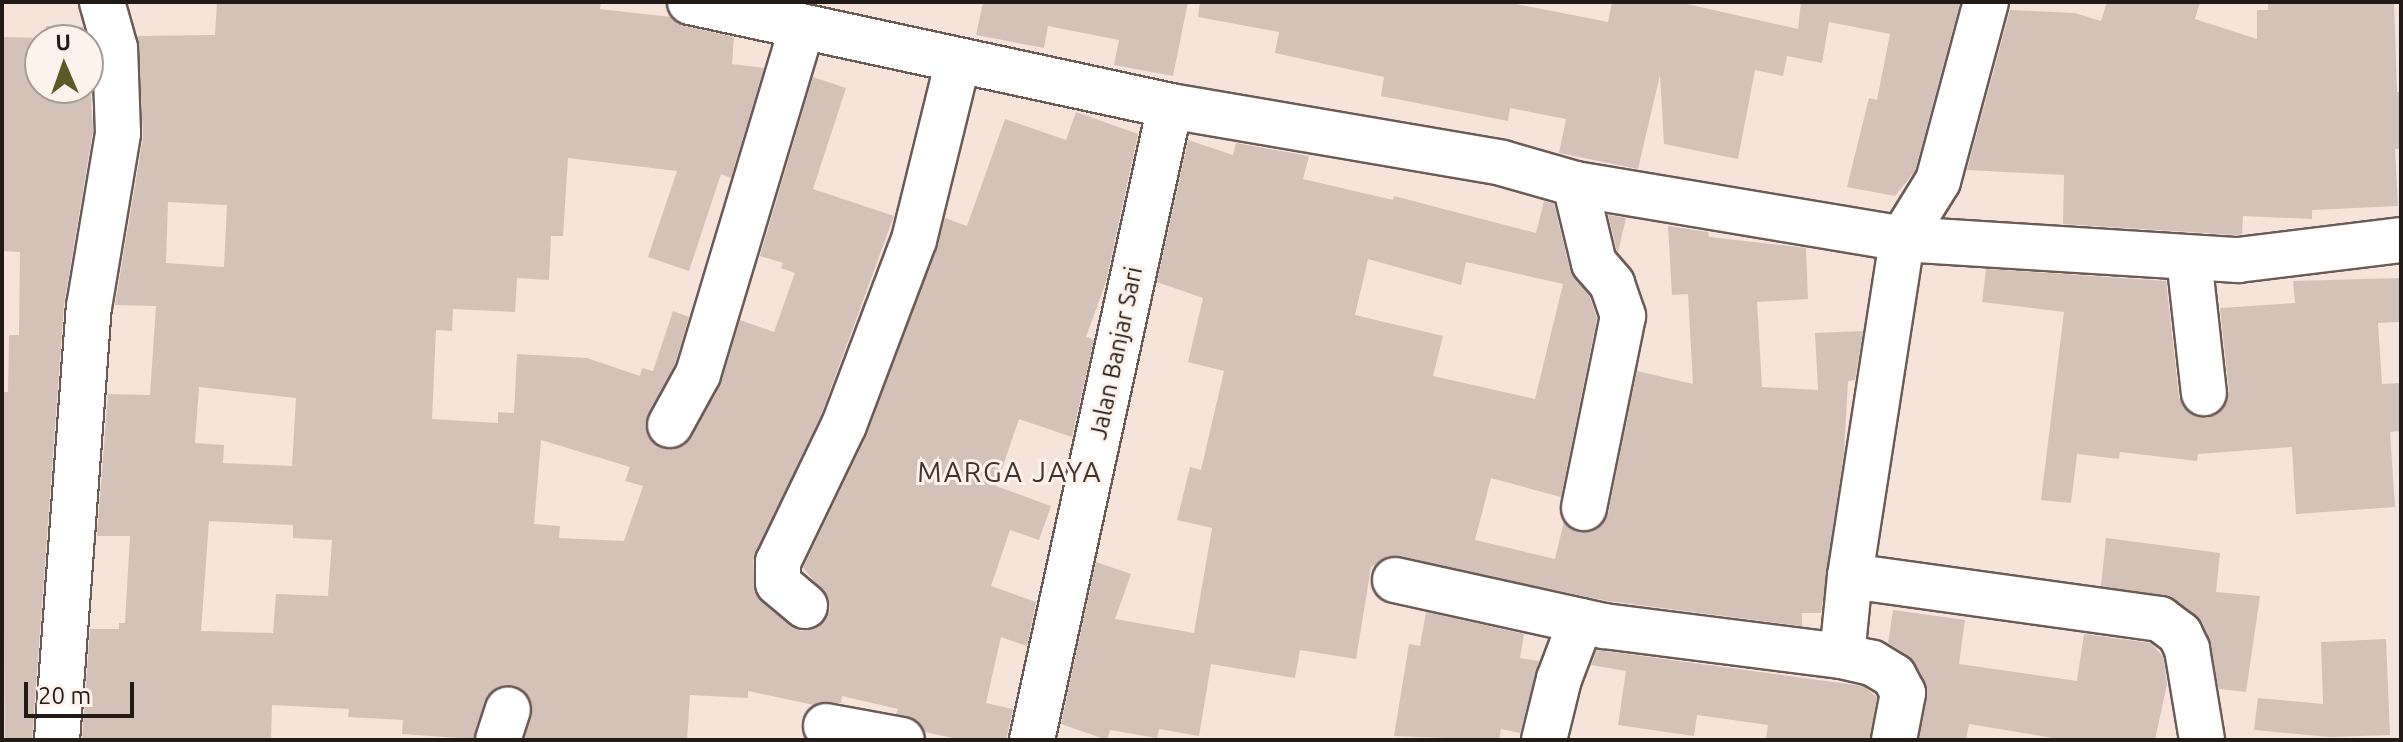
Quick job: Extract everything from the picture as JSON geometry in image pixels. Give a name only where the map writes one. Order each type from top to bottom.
[{"type":"street","points":[[57,740],[89,307],[118,133],[115,48],[102,2]]},
{"type":"street","points":[[690,2],[816,20],[958,61],[1170,106],[1502,163],[1575,184],[1902,239],[2238,260],[2401,240]]},
{"type":"street","points":[[1842,656],[1850,576],[1902,239],[1938,181],[1986,2]]},
{"type":"street","points":[[670,425],[698,374],[816,20]]},
{"type":"street","points":[[805,606],[778,583],[778,562],[833,440],[844,425],[914,240],[958,61]]},
{"type":"street","name":"Jalan Banjar Sari","points":[[1032,740],[1170,106]]},
{"type":"street","points":[[1575,184],[1594,263],[1612,284],[1623,316],[1584,508]]},
{"type":"street","points":[[2189,258],[2204,393]]},
{"type":"street","points":[[1850,576],[2160,619],[2180,634],[2187,649],[2202,740]]},
{"type":"street","points":[[1395,580],[1581,621],[1842,656],[1872,663],[1894,676],[1903,693],[1894,740]]},
{"type":"street","points":[[1544,740],[1559,679],[1581,621]]},
{"type":"street","points":[[826,726],[902,740]]},
{"type":"building","points":[[217,2],[601,2],[600,9],[671,17],[685,26],[734,37],[732,64],[764,68],[731,178],[721,174],[689,271],[648,257],[677,171],[568,158],[563,236],[551,236],[549,280],[517,278],[515,312],[453,309],[452,331],[436,330],[432,419],[498,423],[498,412],[514,413],[517,354],[587,358],[640,376],[642,368],[653,371],[673,311],[689,317],[675,364],[645,426],[659,447],[684,446],[720,386],[740,320],[774,332],[795,273],[781,268],[783,263],[760,256],[813,77],[846,88],[813,189],[894,216],[821,415],[753,561],[756,594],[801,631],[823,623],[830,610],[828,597],[803,568],[867,434],[945,218],[967,226],[1005,119],[1066,140],[1076,112],[1138,134],[1106,282],[1086,337],[1094,340],[1072,437],[1019,419],[996,486],[1051,506],[1039,540],[1010,530],[991,586],[1036,602],[1027,646],[1001,637],[986,703],[1013,709],[1006,740],[962,740],[925,732],[918,721],[896,714],[898,709],[842,696],[841,703],[814,705],[748,691],[748,698],[690,695],[687,740],[524,740],[532,704],[517,687],[504,685],[485,701],[474,739],[402,734],[403,720],[348,717],[349,709],[272,705],[271,740],[82,740],[90,629],[119,629],[119,623],[125,623],[130,536],[97,536],[108,394],[150,395],[156,306],[115,305],[143,137],[138,36],[215,35]],"holes":[[[168,202],[227,205],[224,267],[166,263]],[[199,387],[296,398],[292,466],[223,463],[224,445],[195,443]],[[541,440],[630,467],[625,481],[643,486],[624,541],[559,538],[560,526],[534,524]],[[209,521],[293,525],[293,538],[332,540],[328,596],[276,594],[273,633],[201,631]]]},
{"type":"building","points":[[983,2],[1188,2],[1173,76],[1114,65],[1119,40],[1048,26],[1044,48],[976,35]]},
{"type":"building","points":[[1200,2],[1506,2],[1608,22],[1612,2],[1678,2],[1798,29],[1801,2],[1960,3],[1915,171],[1895,196],[1847,187],[1869,98],[1877,100],[1890,34],[1829,22],[1822,63],[1787,56],[1783,76],[1755,70],[1738,159],[1664,144],[1660,75],[1638,169],[1559,153],[1566,119],[1510,108],[1508,121],[1381,96],[1384,77],[1275,53],[1279,32],[1198,17]]},
{"type":"building","points":[[2107,2],[2200,2],[2195,19],[2257,39],[2257,10],[2268,10],[2268,2],[2394,2],[2397,92],[2401,92],[2401,149],[2395,149],[2398,206],[2312,210],[2312,219],[2243,216],[2242,234],[2237,235],[2063,224],[2064,175],[1967,170],[2010,10],[2075,13],[2101,21]]},
{"type":"building","points":[[3,37],[24,37],[24,104],[91,104],[93,131],[64,305],[32,740],[5,740],[2,392],[8,392],[9,335],[19,335],[20,252],[2,251]]},
{"type":"building","points":[[1188,140],[1233,155],[1236,143],[1309,156],[1303,179],[1393,200],[1394,196],[1536,233],[1544,201],[1554,204],[1570,270],[1590,297],[1597,318],[1561,497],[1491,478],[1475,540],[1555,559],[1564,521],[1578,532],[1591,532],[1608,514],[1637,371],[1693,384],[1688,294],[1672,295],[1668,226],[1708,232],[1709,237],[1806,248],[1808,299],[1757,302],[1762,387],[1818,390],[1815,333],[1863,331],[1855,380],[1848,381],[1844,452],[1821,613],[1802,613],[1802,626],[1608,601],[1388,556],[1371,567],[1356,659],[1300,650],[1295,678],[1211,664],[1199,736],[1159,729],[1157,738],[1110,730],[1107,740],[1061,724],[1096,562],[1131,574],[1115,619],[1194,633],[1212,528],[1177,520],[1190,467],[1201,470],[1224,371],[1188,362],[1203,298],[1157,282]],"holes":[[[1368,259],[1461,285],[1466,262],[1563,284],[1535,399],[1433,376],[1443,336],[1355,315]]]},
{"type":"building","points":[[1608,215],[1626,218],[1618,252],[1617,251]]},
{"type":"building","points":[[1986,269],[2166,281],[2179,397],[2184,408],[2206,418],[2219,413],[2229,391],[2220,308],[2295,303],[2293,281],[2401,278],[2401,322],[2378,323],[2382,384],[2401,383],[2401,431],[2390,432],[2395,507],[2296,514],[2292,447],[2198,454],[2197,461],[2120,452],[2119,459],[2077,454],[2071,503],[2041,500],[2064,312],[1982,302]]},
{"type":"building","points":[[2106,538],[2220,553],[2216,592],[2260,596],[2246,692],[2219,689],[2203,623],[2175,599],[2101,586]]},
{"type":"building","points":[[1893,610],[1965,620],[1959,664],[2077,681],[2084,634],[2150,643],[2163,656],[2167,684],[2155,740],[2065,740],[1969,724],[1966,740],[1919,740],[1925,682],[1907,655],[1888,643]]},
{"type":"building","points":[[1426,612],[1524,634],[1520,658],[1539,661],[1520,733],[1501,729],[1499,740],[1394,736],[1409,644],[1420,646]]},
{"type":"building","points":[[2386,639],[2390,735],[2330,737],[2254,730],[2258,698],[2323,704],[2321,642]]},
{"type":"building","points":[[1597,650],[1863,686],[1877,697],[1870,740],[1766,740],[1768,725],[1697,715],[1694,736],[1618,725],[1626,671],[1591,665]]},
{"type":"district","name":"MARGA JAYA","points":[[1010,472]]}]
